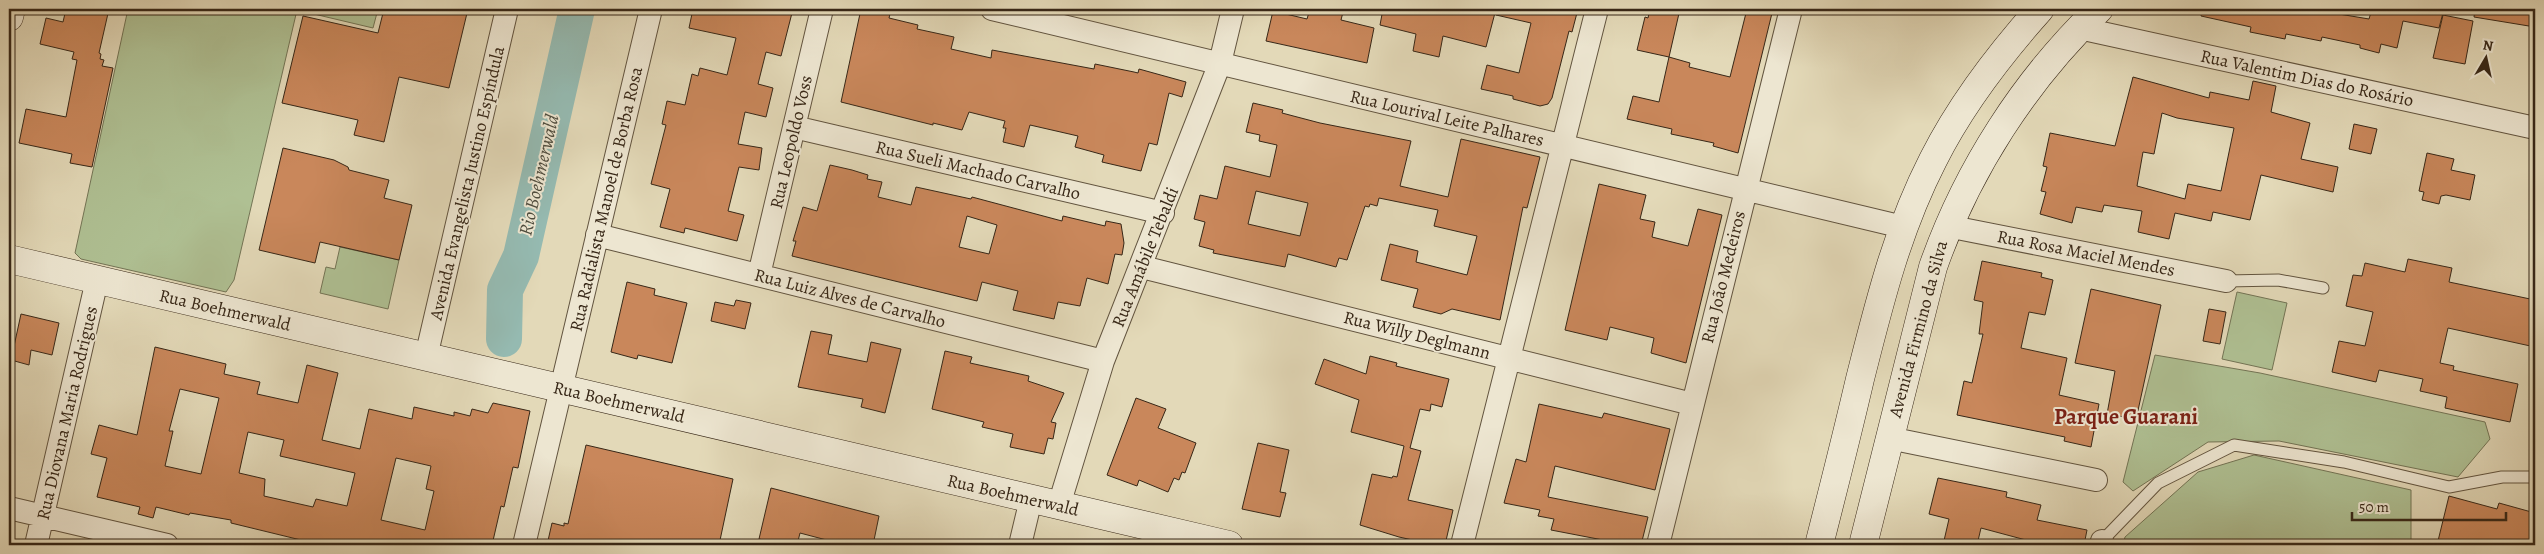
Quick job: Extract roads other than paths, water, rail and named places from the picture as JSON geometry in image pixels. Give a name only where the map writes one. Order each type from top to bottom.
[{"type":"main road","points":[[9,17],[10,9]]},
{"type":"main road","points":[[1820,545],[1881,295],[1903,227],[1933,160],[1962,109],[1986,73],[2040,9]]},
{"type":"main road","name":"Avenida Firmino da Silva","points":[[1863,545],[1933,267],[1947,226],[1977,166],[2001,128],[2026,93],[2079,28],[2099,9]]},
{"type":"main road","name":"Rua Boehmerwald","points":[[9,259],[1229,545]]},
{"type":"street","name":"Avenida Evangelista Justino Espíndula","points":[[426,357],[507,9]]},
{"type":"street","name":"Rua Radialista Manoel de Borba Rosa","points":[[524,545],[651,9]]},
{"type":"street","name":"Rua Leopoldo Voss","points":[[759,275],[822,9]]},
{"type":"street","name":"Rua Lourival Leite Palhares","points":[[992,9],[1072,18],[1220,63],[1903,227]]},
{"type":"street","name":"Rua Amábile Tebaldi","points":[[1059,505],[1103,361],[1142,267],[1220,63],[1233,9]]},
{"type":"street","points":[[1462,545],[1597,9]]},
{"type":"street","name":"Rua João Medeiros","points":[[1658,545],[1791,9]]},
{"type":"street","name":"Rua Valentim Dias do Rosário","points":[[2079,28],[2535,128]]},
{"type":"street","name":"Rua Sueli Machado Carvalho","points":[[794,127],[1163,213]]},
{"type":"street","name":"Rua Rosa Maciel Mendes","points":[[1947,226],[2226,281]]},
{"type":"street","name":"Rua Luiz Alves de Carvalho","points":[[597,235],[1103,361]]},
{"type":"street","name":"Rua Willy Deglmann","points":[[1142,267],[1692,404]]},
{"type":"street","name":"Rua Diovana Maria Rodrigues","points":[[36,545],[97,280]]},
{"type":"street","points":[[1889,438],[2096,480]]},
{"type":"street","points":[[1020,545],[1031,499]]},
{"type":"street","points":[[9,508],[167,545]]},
{"type":"lane","points":[[2226,281],[2278,280],[2323,288]]},
{"type":"lane","points":[[2102,543],[2158,483],[2234,445],[2344,462],[2449,487],[2502,477],[2535,477]]},
{"type":"waterway","name":"Rio Boehmerwald","points":[[504,339],[505,290],[521,256],[577,9]]},
{"type":"district","name":"Parque Guarani","points":[[2126,417]]}]
